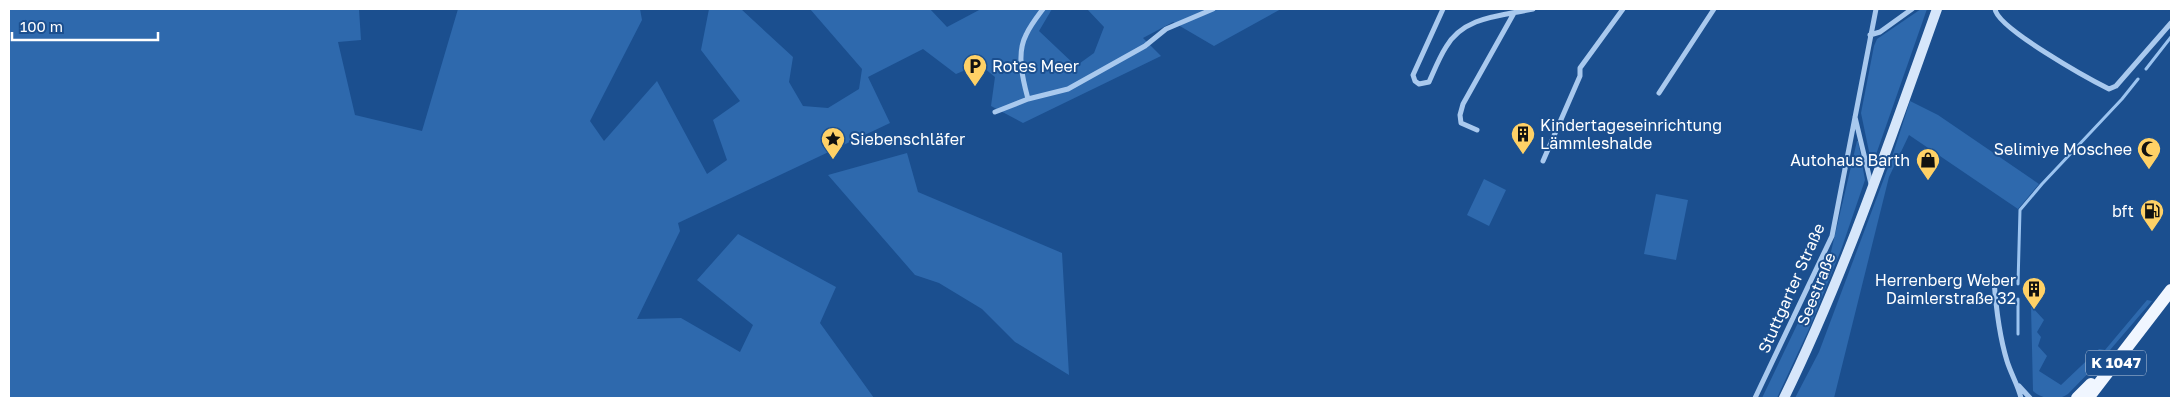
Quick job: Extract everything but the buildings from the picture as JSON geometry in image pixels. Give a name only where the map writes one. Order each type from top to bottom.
[{"type":"main road","name":"Seestraße","points":[[1784,398],[1829,300],[1872,189],[1937,9]]},
{"type":"main road","name":"K 1047","points":[[2088,398],[2171,290]]},
{"type":"main road","points":[[2077,398],[2143,327]]},
{"type":"street","points":[[1028,100],[1023,79],[1022,49],[1025,35],[1043,9]]},
{"type":"street","points":[[996,112],[1028,100],[1068,89],[1145,46],[1166,29],[1213,9]]},
{"type":"street","points":[[1443,9],[1413,75],[1415,81],[1419,84],[1429,82],[1446,46],[1460,30],[1473,21],[1533,9]]},
{"type":"street","points":[[1543,161],[1580,76],[1580,68],[1623,9]]},
{"type":"street","points":[[1659,93],[1714,9]]},
{"type":"street","name":"Stuttgarter Straße","points":[[1755,398],[1832,236],[1876,9]]},
{"type":"street","points":[[1870,35],[1880,32],[1912,9]]},
{"type":"street","points":[[1995,9],[1996,13],[2004,21],[2028,40],[2078,73],[2109,89],[2116,86],[2171,23]]},
{"type":"street","points":[[1477,130],[1460,124],[1463,104],[1514,13]]},
{"type":"street","points":[[1855,117],[1872,189]]},
{"type":"street","points":[[1994,280],[2000,335],[2008,365],[2019,386],[2030,398]]},
{"type":"street","points":[[2019,386],[2021,398]]},
{"type":"shaded area","points":[[9,9],[359,9],[361,40],[338,42],[355,115],[422,131],[458,9],[640,9],[642,20],[590,121],[604,141],[657,81],[707,174],[727,160],[713,120],[740,101],[701,50],[709,9],[741,9],[793,57],[789,82],[803,106],[828,108],[859,89],[862,69],[810,9],[930,9],[947,27],[981,9],[1052,9],[1039,31],[1076,66],[1094,53],[1104,27],[1087,9],[1281,9],[1214,46],[1173,22],[1143,38],[1161,56],[1023,123],[991,106],[995,77],[984,68],[968,69],[956,74],[923,49],[868,77],[890,123],[678,223],[680,231],[637,319],[681,318],[740,352],[753,325],[697,280],[738,234],[836,287],[820,323],[874,398],[9,398]]},
{"type":"shaded area","points":[[1921,9],[1927,9],[1872,166],[1861,113],[1874,46],[1877,39]]},
{"type":"shaded area","points":[[1910,101],[1938,115],[2039,184],[2018,209],[1909,135],[1889,177],[1834,398],[1795,398],[1819,352],[1892,157]]},
{"type":"shaded area","points":[[1857,141],[1865,180],[1841,250],[1809,329],[1777,398],[1762,398],[1830,256]]},
{"type":"shaded area","points":[[907,153],[918,192],[1062,253],[1069,375],[1015,342],[982,309],[939,283],[915,275],[828,175]]},
{"type":"shaded area","points":[[1484,179],[1506,190],[1489,226],[1467,215]]},
{"type":"shaded area","points":[[1656,194],[1688,200],[1676,260],[1644,254]]},
{"type":"shaded area","points":[[2147,300],[2152,301],[2104,357],[2068,394],[2054,399],[2041,396],[2033,391],[2031,306],[2044,320],[2037,332],[2041,337],[2038,346],[2047,356],[2039,371],[2061,385],[2099,349],[2105,350]]},
{"type":"waterway","points":[[2146,69],[2171,37]]},
{"type":"waterway","points":[[2018,284],[2020,210],[2138,79]]},
{"type":"waterway","points":[[2018,299],[2018,334]]},
{"type":"place","name":"Rotes Meer","points":[[975,87]]},
{"type":"place","name":"Kindertageseinrichtung Lämmleshalde","points":[[1523,155]]},
{"type":"place","name":"Siebenschläfer","points":[[833,160]]},
{"type":"place","name":"Selimiye Moschee","points":[[2149,170]]},
{"type":"place","name":"Autohaus Barth","points":[[1928,181]]},
{"type":"place","name":"bft","points":[[2152,232]]},
{"type":"place","name":"Herrenberg Weber Daimlerstraße 32","points":[[2034,310]]}]
